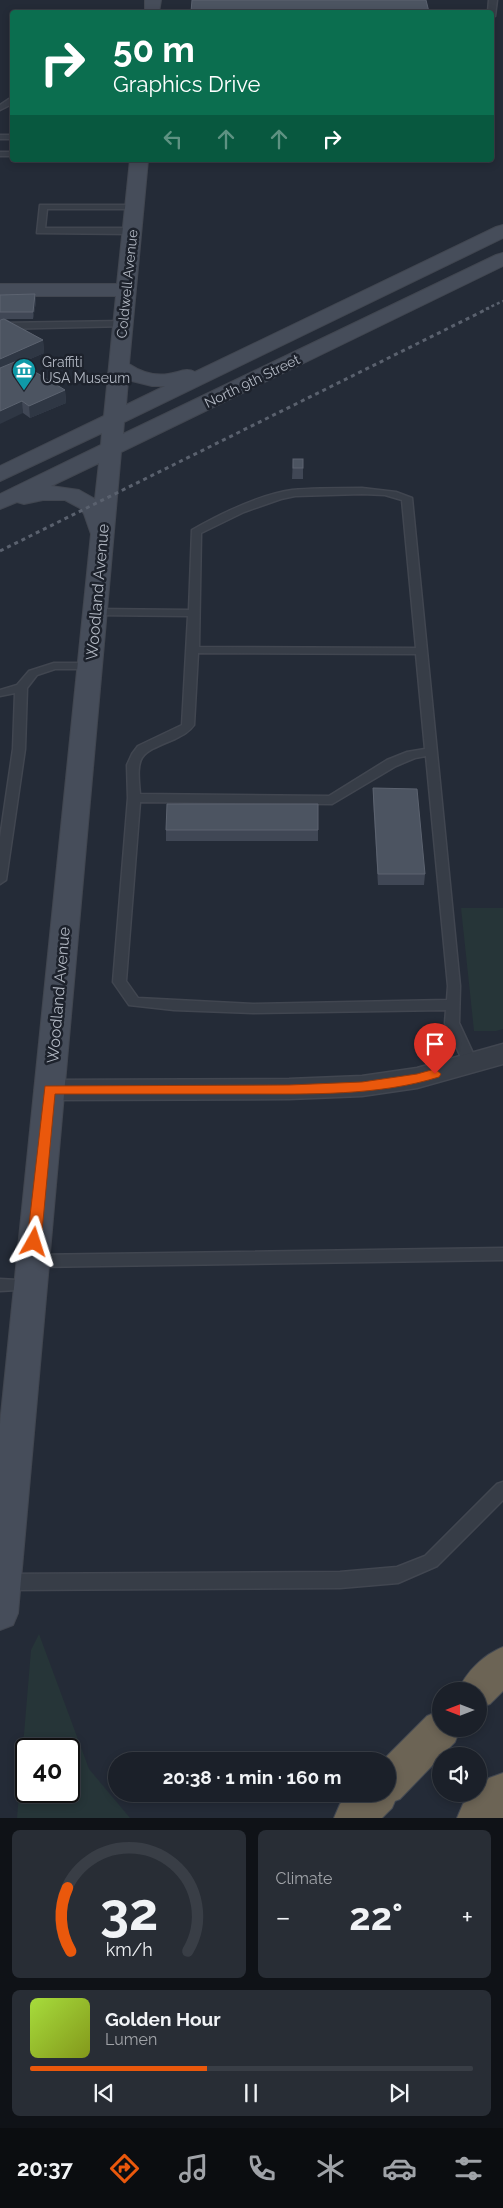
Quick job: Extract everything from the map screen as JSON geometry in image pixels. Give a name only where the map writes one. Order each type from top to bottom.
[{"type":"highway","points":[[487,1682],[503,1665]]},
{"type":"highway","points":[[396,1775],[432,1737]]},
{"type":"highway","points":[[477,1818],[503,1792]]},
{"type":"highway","points":[[354,1818],[370,1802]]},
{"type":"street","name":"Coldwell Avenue","points":[[107,497],[139,162]]},
{"type":"street","name":"North 9th Street","points":[[0,474],[503,231]]},
{"type":"street","name":"North 9th Street","points":[[0,502],[111,450],[503,258]]},
{"type":"street","points":[[0,290],[127,290]]},
{"type":"street","points":[[119,366],[131,375],[139,378],[154,381],[170,380],[245,347],[270,344]]},
{"type":"street","points":[[0,508],[16,500],[40,493],[59,492],[72,495],[90,506],[95,512],[102,533]]},
{"type":"street","name":"Woodland Avenue","points":[[2,1598],[7,1457],[21,1277],[49,1090],[107,497]]},
{"type":"street","points":[[49,1090],[289,1089],[362,1086],[417,1078],[503,1054]]},
{"type":"lane","points":[[132,231],[107,219],[43,207],[40,231],[107,219],[135,208]]},
{"type":"lane","points":[[0,326],[124,324]]},
{"type":"lane","points":[[453,1005],[228,1008],[168,1006],[134,1002],[119,982],[134,798],[133,767],[135,757],[142,748],[168,738],[186,729],[188,725],[193,650],[196,532],[207,525],[289,494],[355,491],[398,494],[407,498],[454,986],[453,1005],[452,1023],[471,1064]]},
{"type":"lane","points":[[95,612],[193,612]]},
{"type":"lane","points":[[193,650],[422,651]]},
{"type":"lane","points":[[0,880],[18,749],[21,688],[33,673],[54,666],[90,666]]},
{"type":"lane","points":[[0,692],[21,688]]},
{"type":"lane","points":[[134,798],[332,800],[393,763],[411,755],[431,752]]},
{"type":"lane","points":[[21,1277],[503,1254]]},
{"type":"lane","points":[[2,1598],[340,1580],[398,1575],[431,1561],[503,1489]]},
{"type":"shaded area","points":[[461,908],[503,908],[503,1029],[496,1031],[474,1031]]},
{"type":"shaded area","points":[[39,1634],[78,1738],[24,1738],[31,1650]]},
{"type":"shaded area","points":[[80,1745],[89,1769],[108,1792],[108,1802],[117,1802],[130,1818],[17,1818],[18,1803],[80,1803]]},
{"type":"building","points":[[192,0],[426,0],[428,10],[191,10]]},
{"type":"building","points":[[35,294],[33,312],[0,312],[0,295]]},
{"type":"building","points":[[4,319],[43,340],[0,359],[0,320]]},
{"type":"building","name":"Graffiti USA Museum","points":[[17,361],[65,390],[29,406],[22,401],[0,411],[0,368]]},
{"type":"building","points":[[293,459],[303,459],[303,468],[293,468]]},
{"type":"building","points":[[373,788],[417,789],[425,874],[378,874]]},
{"type":"building","points":[[167,804],[318,804],[318,830],[166,830]]},
{"type":"railway","points":[[486,309],[503,301]]},
{"type":"railway","points":[[0,551],[489,308]]},
{"type":"place","name":"Graffiti USA Museum","points":[[24,391]]},
{"type":"route","points":[[34,1242],[49,1090],[289,1089],[362,1086],[435,1074]]}]
